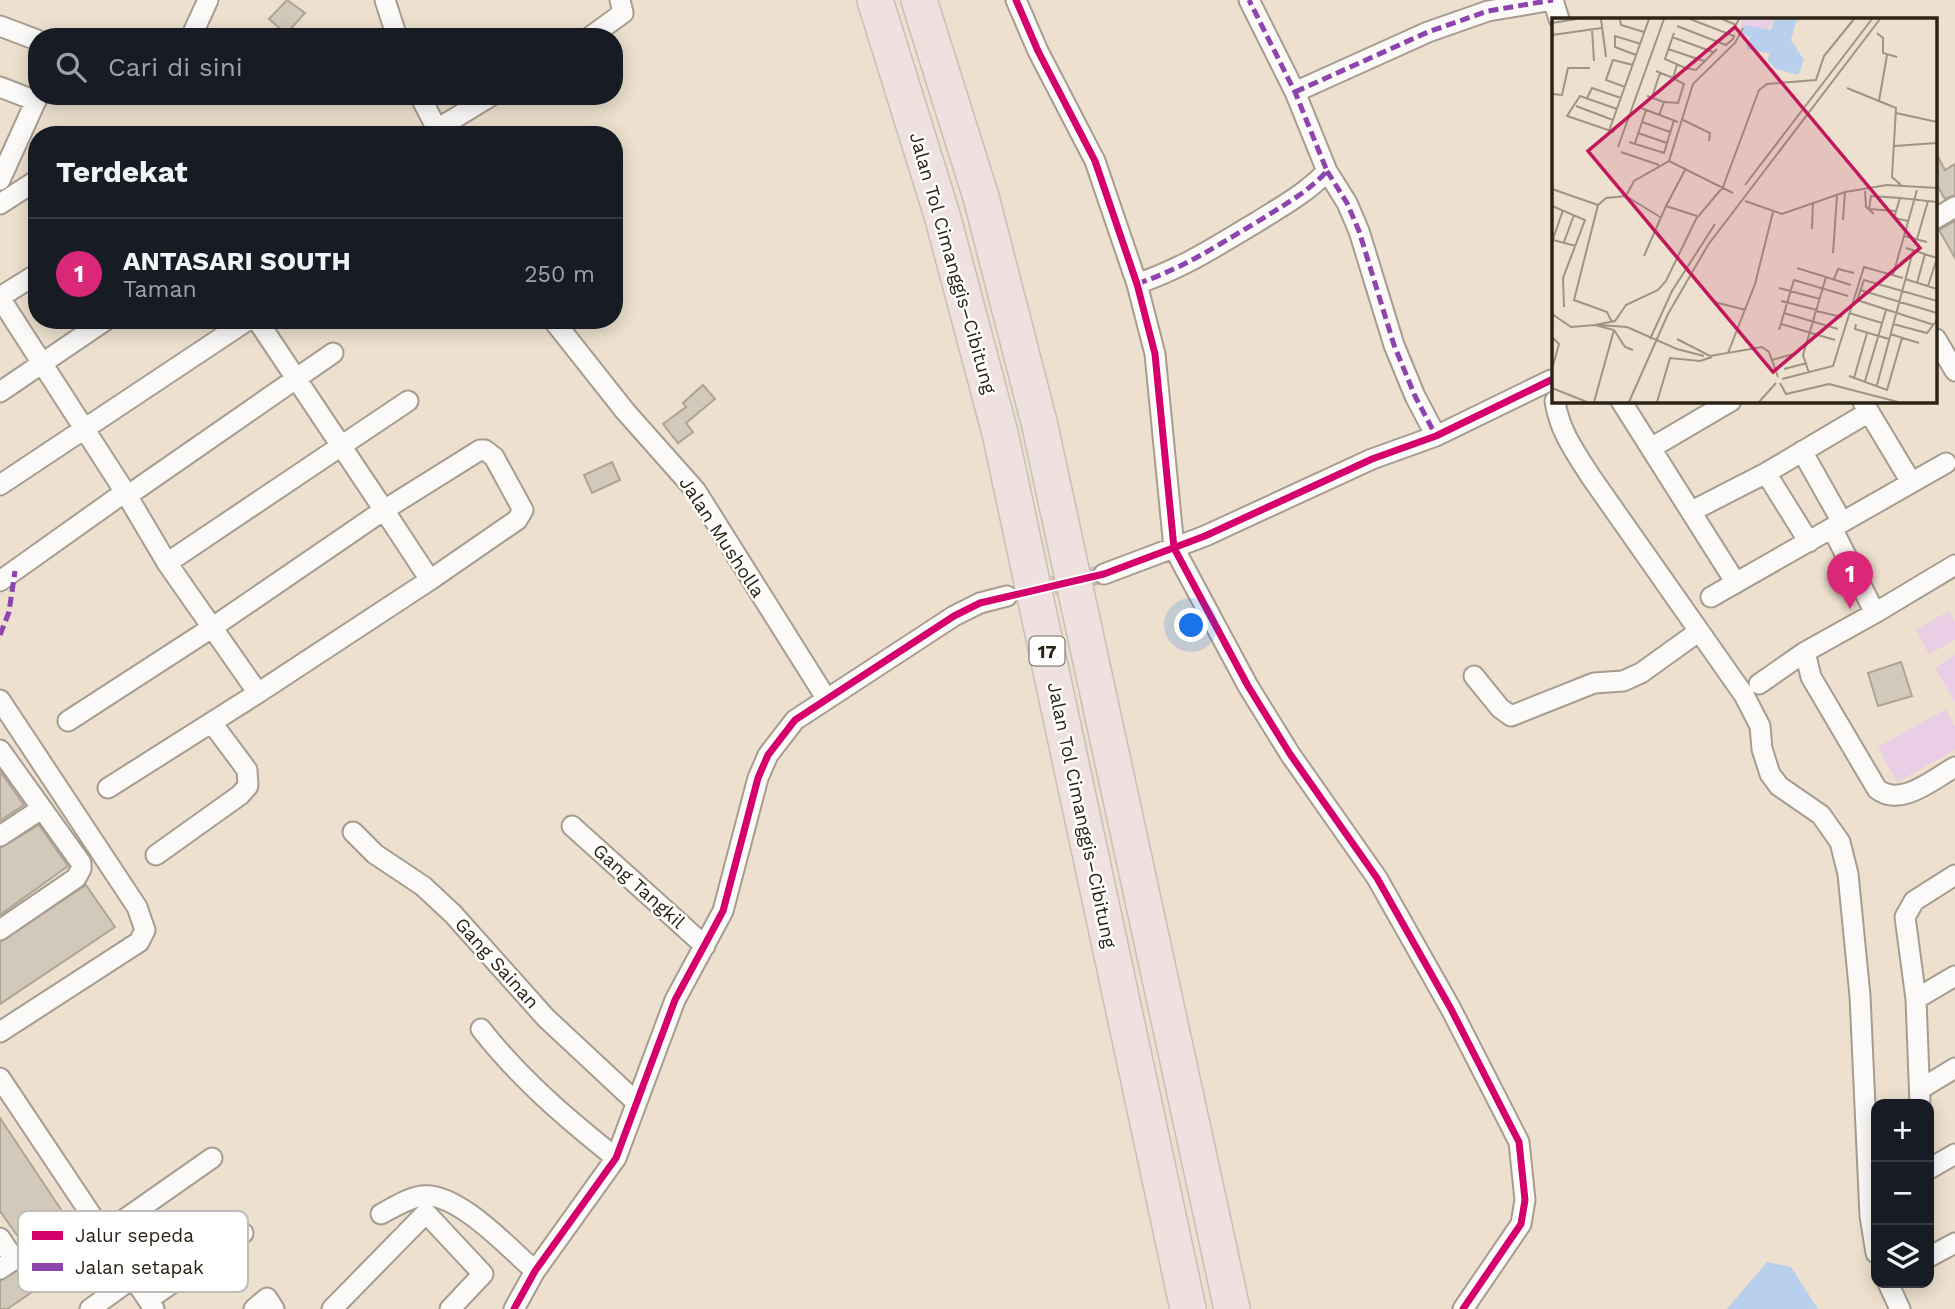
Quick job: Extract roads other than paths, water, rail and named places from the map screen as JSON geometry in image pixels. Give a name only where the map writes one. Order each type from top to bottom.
[{"type":"highway","name":"Jalan Tol Cimanggis–Cibitung","points":[[875,0],[942,215],[1000,433],[1188,1309]]},
{"type":"highway","name":"Jalan Tol Cimanggis–Cibitung","points":[[919,0],[981,197],[1039,422],[1232,1309]]},
{"type":"street","points":[[195,28],[208,0]]},
{"type":"street","points":[[385,0],[394,28]]},
{"type":"street","points":[[602,28],[623,13],[620,0]]},
{"type":"street","points":[[1016,0],[1038,51],[1095,162],[1137,284],[1155,354],[1174,548],[1262,709],[1377,878],[1451,1009],[1519,1142],[1525,1200],[1521,1224],[1463,1309]]},
{"type":"street","points":[[1249,0],[1295,92],[1327,171],[1347,203],[1359,231],[1394,345],[1415,396],[1436,436]]},
{"type":"street","points":[[1295,92],[1427,32],[1488,11],[1553,0],[1559,18]]},
{"type":"street","points":[[0,26],[28,37]]},
{"type":"street","points":[[0,87],[28,96]]},
{"type":"street","points":[[0,180],[34,105]]},
{"type":"street","points":[[425,105],[436,126]]},
{"type":"street","points":[[448,126],[478,105]]},
{"type":"street","points":[[1137,284],[1180,269],[1219,248],[1308,190],[1327,171]]},
{"type":"street","points":[[0,204],[28,186]]},
{"type":"street","points":[[1938,217],[1955,207]]},
{"type":"street","points":[[28,280],[0,298],[126,494],[167,563],[258,692]]},
{"type":"street","points":[[0,392],[93,329]]},
{"type":"street","points":[[0,485],[234,329]]},
{"type":"street","points":[[263,329],[430,580]]},
{"type":"street","name":"Jalan Musholla","points":[[560,329],[625,411],[696,491],[826,698]]},
{"type":"street","points":[[1938,342],[1955,371]]},
{"type":"street","points":[[0,581],[333,353]]},
{"type":"street","points":[[1104,574],[1174,548],[1372,459],[1436,436],[1552,388]]},
{"type":"street","points":[[167,563],[408,401]]},
{"type":"street","points":[[1556,402],[1557,417],[1569,443],[1698,632],[1726,666],[1760,726],[1762,749],[1770,774],[1779,786],[1821,815],[1840,842],[1856,936],[1871,1225]]},
{"type":"street","points":[[1622,402],[1736,583]]},
{"type":"street","points":[[1651,448],[1729,402]]},
{"type":"street","points":[[1692,511],[1766,473],[1865,407],[1911,482]]},
{"type":"street","points":[[68,720],[213,627],[384,510],[480,450],[485,450],[494,457],[521,504],[521,514],[430,580],[108,788]]},
{"type":"street","points":[[1802,451],[1875,613]]},
{"type":"street","points":[[1711,597],[1946,463]]},
{"type":"street","points":[[1766,473],[1809,542]]},
{"type":"street","points":[[1759,684],[1805,652],[1955,567]]},
{"type":"street","points":[[513,1309],[535,1271],[615,1158],[675,1000],[705,946],[730,890],[758,778],[768,755],[795,720],[826,698],[954,615],[1007,596]]},
{"type":"street","points":[[1474,676],[1500,708],[1511,716],[1594,683],[1623,681],[1632,677],[1698,632]]},
{"type":"street","points":[[1805,652],[1811,677],[1877,789],[1884,794],[1901,797],[1955,767]]},
{"type":"street","points":[[0,700],[137,907],[145,930],[139,942],[0,1032]]},
{"type":"street","points":[[156,855],[240,795],[248,786],[247,770],[212,723]]},
{"type":"street","points":[[0,750],[81,863],[76,878],[0,930]]},
{"type":"street","points":[[0,836],[41,809]]},
{"type":"street","name":"Gang Tangkil","points":[[572,826],[705,946]]},
{"type":"street","name":"Gang Sainan","points":[[353,832],[375,854],[423,886],[453,914],[547,1018],[636,1102]]},
{"type":"street","points":[[1921,1096],[1916,999],[1905,917],[1914,901],[1955,875]]},
{"type":"street","points":[[1916,999],[1955,976]]},
{"type":"street","points":[[481,1029],[527,1082],[615,1158]]},
{"type":"street","points":[[1921,1096],[1955,1068]]},
{"type":"street","points":[[0,1079],[90,1211]]},
{"type":"street","points":[[1934,1166],[1955,1154]]},
{"type":"street","points":[[136,1211],[212,1158]]},
{"type":"street","points":[[381,1214],[424,1196],[450,1203],[481,1224],[535,1271]]},
{"type":"street","points":[[332,1309],[426,1213],[483,1274],[450,1309]]},
{"type":"street","points":[[0,1238],[7,1264]]},
{"type":"street","points":[[1934,1254],[1955,1243]]},
{"type":"street","points":[[1890,1288],[1900,1309]]},
{"type":"street","points":[[90,1309],[114,1292]]},
{"type":"street","points":[[151,1304],[167,1292]]},
{"type":"street","points":[[254,1309],[267,1298],[274,1309]]},
{"type":"water","points":[[1767,1262],[1791,1267],[1818,1309],[1727,1309]]},
{"type":"tunnel","points":[[1025,592],[1104,574]]},
{"type":"place","name":"ANTASARI SOUTH","points":[[1850,609]]}]
